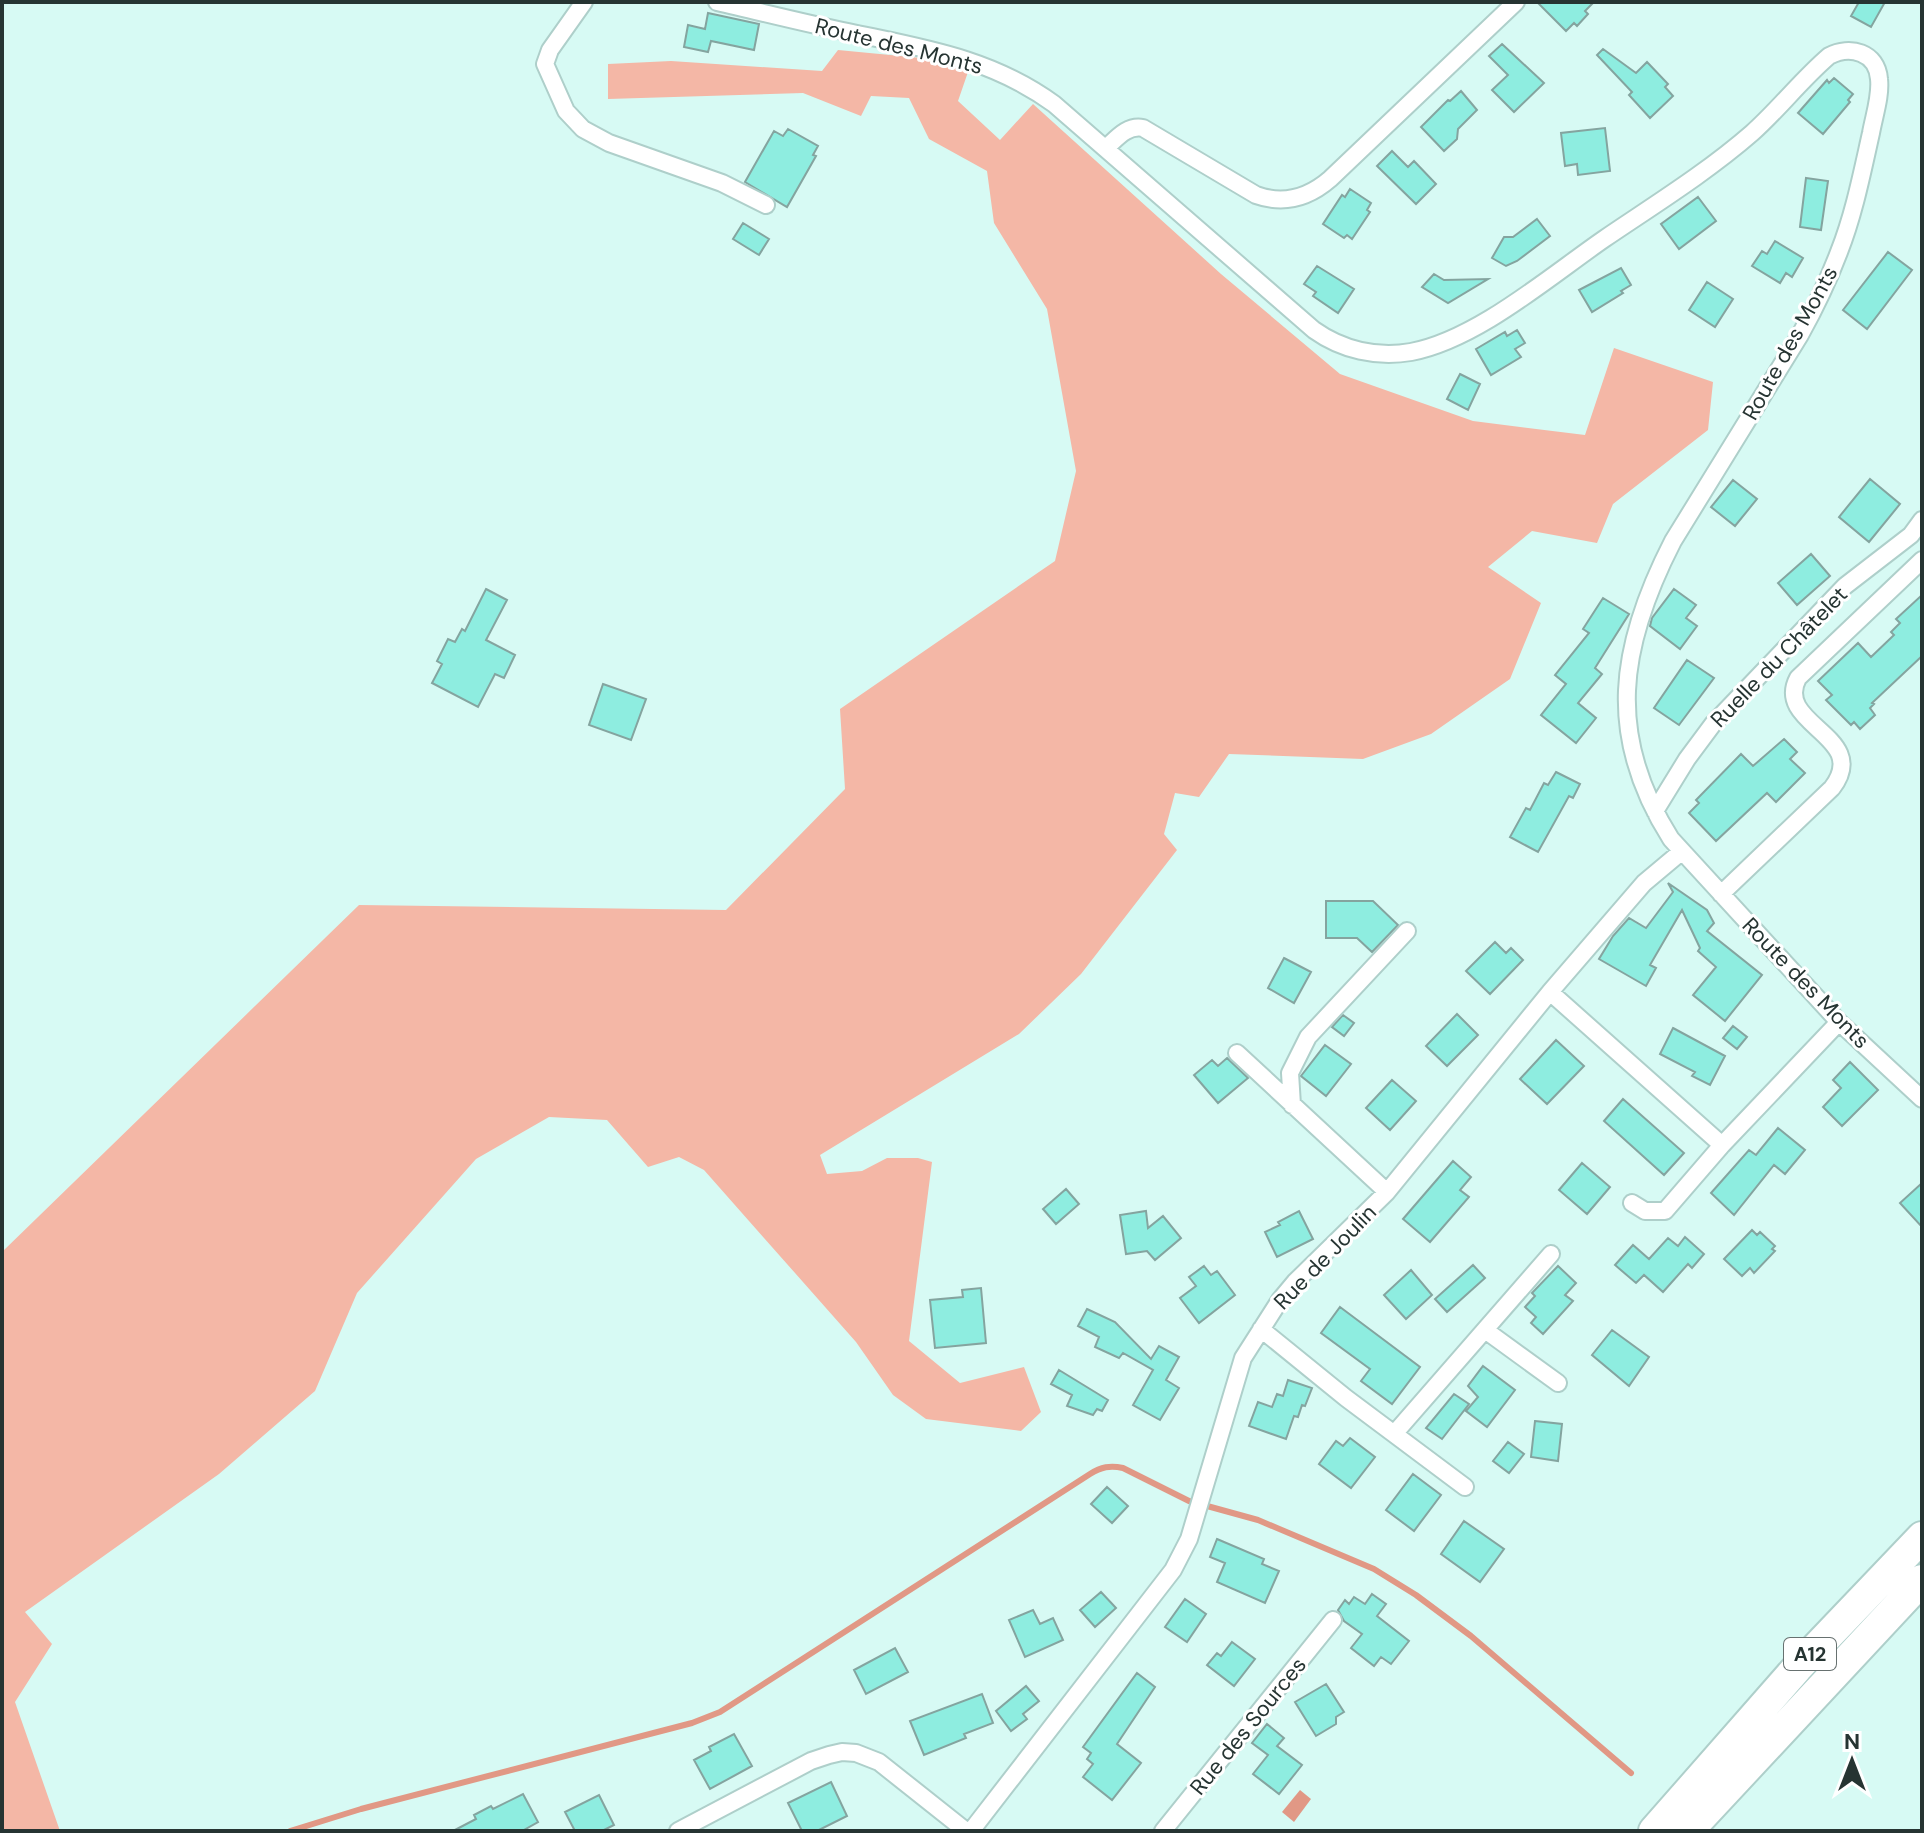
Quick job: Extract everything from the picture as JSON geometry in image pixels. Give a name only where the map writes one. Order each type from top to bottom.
[{"type":"highway","name":"A12","points":[[1654,1831],[1797,1668],[1922,1537]]},
{"type":"highway","name":"A12","points":[[1688,1831],[1922,1580]]},
{"type":"highway","points":[[1635,1831],[1650,1814],[1703,1775]]},
{"type":"street","points":[[584,2],[550,50],[545,64],[556,93],[575,122],[609,143],[712,179],[766,205]]},
{"type":"street","name":"Route des Monts","points":[[717,2],[939,52],[984,65],[1038,92],[1322,336],[1360,351],[1390,354],[1410,352],[1446,341],[1474,327],[1709,168],[1756,130],[1829,56],[1848,50],[1857,51],[1874,62],[1879,84],[1874,117],[1850,218],[1831,274],[1800,335],[1657,571],[1632,639],[1627,675],[1629,725],[1638,772],[1655,811],[1681,852],[1839,1022],[1922,1099]]},
{"type":"street","points":[[1106,148],[1131,128],[1143,128],[1256,195],[1276,200],[1308,195],[1330,179],[1516,2]]},
{"type":"street","name":"Ruelle du Châtelet","points":[[1655,811],[1713,724],[1845,586],[1911,535],[1922,520]]},
{"type":"street","points":[[1721,894],[1832,788],[1841,775],[1842,762],[1838,750],[1795,703],[1793,691],[1798,678],[1922,560]]},
{"type":"street","name":"Rue de Joulin","points":[[968,1831],[1173,1570],[1197,1515],[1236,1376],[1248,1349],[1295,1282],[1387,1192],[1550,992],[1644,883],[1681,852]]},
{"type":"street","points":[[1292,1105],[1290,1073],[1308,1037],[1407,931]]},
{"type":"street","points":[[1550,992],[1722,1145]]},
{"type":"street","points":[[1632,1203],[1645,1211],[1665,1211],[1722,1145],[1839,1022]]},
{"type":"street","points":[[1237,1053],[1387,1192]]},
{"type":"street","points":[[1394,1434],[1551,1254]]},
{"type":"street","points":[[1261,1329],[1465,1487]]},
{"type":"street","points":[[1485,1330],[1558,1383]]},
{"type":"street","name":"Rue des Sources","points":[[1163,1831],[1333,1620]]},
{"type":"street","points":[[678,1831],[811,1761],[842,1752],[867,1755],[879,1762],[968,1831]]},
{"type":"shaded area","points":[[838,50],[932,59],[968,72],[958,101],[1000,140],[1033,104],[1221,274],[1340,374],[1473,421],[1585,435],[1614,348],[1713,382],[1708,430],[1613,504],[1597,543],[1532,531],[1488,567],[1541,603],[1510,679],[1431,734],[1363,759],[1229,754],[1199,797],[1175,793],[1164,834],[1177,850],[1081,974],[1019,1034],[820,1155],[827,1174],[862,1171],[887,1158],[918,1158],[932,1162],[909,1341],[960,1383],[1024,1367],[1041,1412],[1021,1431],[926,1419],[893,1395],[856,1342],[704,1170],[679,1157],[648,1167],[607,1120],[549,1117],[476,1159],[357,1293],[315,1391],[219,1474],[25,1612],[52,1644],[15,1702],[60,1831],[2,1831],[2,1252],[359,905],[726,910],[845,789],[840,709],[1055,561],[1076,471],[1047,309],[994,223],[987,171],[929,139],[909,98],[871,96],[861,116],[803,93],[608,99],[608,64],[671,61],[822,71]]},
{"type":"shaded area","points":[[1300,1790],[1311,1799],[1294,1822],[1282,1812]]},
{"type":"building","points":[[1537,2],[1594,2],[1577,26],[1574,23],[1566,31]]},
{"type":"building","points":[[1859,2],[1885,2],[1871,27],[1851,16]]},
{"type":"building","points":[[708,13],[759,24],[754,50],[711,41],[708,52],[684,47],[688,25],[705,29]]},
{"type":"building","points":[[1502,44],[1544,83],[1514,112],[1492,90],[1508,75],[1489,56]]},
{"type":"building","points":[[1603,49],[1636,73],[1647,62],[1668,84],[1665,87],[1673,96],[1650,118],[1629,95],[1632,92],[1597,55]]},
{"type":"building","points":[[1834,78],[1853,94],[1823,134],[1798,113],[1827,80],[1829,83]]},
{"type":"building","points":[[1461,91],[1477,110],[1458,129],[1457,139],[1444,151],[1421,127]]},
{"type":"building","points":[[1605,128],[1610,171],[1578,175],[1577,164],[1565,166],[1561,133]]},
{"type":"building","points":[[788,129],[818,146],[813,155],[816,156],[787,207],[745,182],[774,131],[783,136]]},
{"type":"building","points":[[1392,151],[1408,167],[1414,161],[1436,184],[1416,204],[1377,166]]},
{"type":"building","points":[[1806,178],[1828,181],[1821,230],[1800,227]]},
{"type":"building","points":[[1350,189],[1371,203],[1367,210],[1370,212],[1352,239],[1347,235],[1344,238],[1323,224],[1342,195],[1345,197]]},
{"type":"building","points":[[1698,197],[1716,221],[1679,249],[1661,224]]},
{"type":"building","points":[[1537,219],[1550,236],[1506,266],[1492,258],[1504,237],[1513,237]]},
{"type":"building","points":[[743,223],[769,239],[759,255],[733,239]]},
{"type":"building","points":[[1775,241],[1803,258],[1792,277],[1786,273],[1780,283],[1752,266],[1762,251],[1767,254]]},
{"type":"building","points":[[1888,252],[1912,270],[1867,329],[1843,310]]},
{"type":"building","points":[[1317,266],[1354,289],[1338,313],[1313,296],[1316,292],[1304,284]]},
{"type":"building","points":[[1621,268],[1631,285],[1592,312],[1579,290]]},
{"type":"building","points":[[1434,274],[1444,280],[1488,279],[1448,303],[1422,287]]},
{"type":"building","points":[[1707,282],[1733,299],[1715,327],[1689,310]]},
{"type":"building","points":[[1517,330],[1525,343],[1515,349],[1521,357],[1491,375],[1476,349],[1505,332],[1507,336]]},
{"type":"building","points":[[1460,374],[1480,384],[1468,410],[1447,399]]},
{"type":"building","points":[[1870,479],[1900,504],[1869,542],[1839,517]]},
{"type":"building","points":[[1733,480],[1757,499],[1735,526],[1711,507]]},
{"type":"building","points":[[1811,554],[1830,576],[1797,605],[1778,583]]},
{"type":"building","points":[[486,589],[507,600],[486,640],[515,655],[504,678],[495,674],[478,707],[432,683],[442,664],[437,661],[448,639],[455,642],[462,629],[465,631]]},
{"type":"building","points":[[1674,589],[1696,605],[1686,618],[1697,626],[1680,649],[1650,626],[1652,618]]},
{"type":"building","points":[[1922,595],[1922,656],[1872,703],[1870,708],[1875,715],[1860,729],[1854,722],[1851,725],[1826,700],[1832,695],[1818,681],[1858,643],[1871,657],[1894,635],[1891,632],[1900,623],[1896,619]]},
{"type":"building","points":[[1603,598],[1629,614],[1595,668],[1602,674],[1578,703],[1596,718],[1576,743],[1541,715],[1566,684],[1555,675],[1589,633],[1583,629]]},
{"type":"building","points":[[1687,660],[1714,678],[1679,725],[1654,708]]},
{"type":"building","points":[[603,684],[646,699],[631,740],[589,725]]},
{"type":"building","points":[[1784,739],[1797,752],[1790,759],[1805,773],[1776,802],[1767,793],[1716,841],[1689,813],[1699,803],[1696,800],[1741,754],[1753,766]]},
{"type":"building","points":[[1556,772],[1580,784],[1573,798],[1569,796],[1538,852],[1510,837],[1526,808],[1530,810],[1544,783],[1548,785]]},
{"type":"building","points":[[1668,883],[1707,910],[1714,923],[1707,931],[1762,975],[1725,1021],[1693,995],[1716,967],[1698,951],[1700,948],[1682,910],[1650,965],[1656,968],[1646,986],[1599,959],[1629,918],[1646,928],[1673,892]]},
{"type":"building","points":[[1326,901],[1373,901],[1398,925],[1372,952],[1357,938],[1326,938]]},
{"type":"building","points":[[1495,942],[1506,953],[1511,948],[1523,960],[1490,994],[1466,971]]},
{"type":"building","points":[[1284,958],[1311,972],[1294,1003],[1268,988]]},
{"type":"building","points":[[1457,1014],[1478,1035],[1447,1066],[1426,1046]]},
{"type":"building","points":[[1343,1015],[1354,1023],[1344,1036],[1332,1027]]},
{"type":"building","points":[[1733,1026],[1747,1037],[1737,1049],[1723,1038]]},
{"type":"building","points":[[1673,1028],[1725,1056],[1710,1085],[1692,1076],[1695,1072],[1660,1054]]},
{"type":"building","points":[[1556,1040],[1584,1066],[1547,1104],[1520,1079]]},
{"type":"building","points":[[1325,1045],[1351,1064],[1326,1096],[1301,1076]]},
{"type":"building","points":[[1227,1058],[1248,1078],[1218,1103],[1194,1075],[1212,1060],[1218,1066]]},
{"type":"building","points":[[1850,1062],[1878,1090],[1842,1126],[1823,1107],[1841,1088],[1833,1080]]},
{"type":"building","points":[[1392,1080],[1416,1101],[1390,1130],[1366,1108]]},
{"type":"building","points":[[1623,1099],[1684,1153],[1664,1175],[1604,1121]]},
{"type":"building","points":[[1778,1128],[1805,1150],[1785,1174],[1774,1165],[1734,1215],[1711,1193],[1749,1150],[1756,1155]]},
{"type":"building","points":[[1453,1161],[1471,1177],[1460,1190],[1469,1197],[1430,1242],[1403,1219]]},
{"type":"building","points":[[1582,1163],[1610,1187],[1587,1214],[1559,1190]]},
{"type":"building","points":[[1922,1183],[1922,1227],[1900,1203]]},
{"type":"building","points":[[1066,1189],[1079,1204],[1056,1224],[1043,1209]]},
{"type":"building","points":[[1146,1211],[1148,1228],[1163,1216],[1181,1238],[1155,1260],[1147,1251],[1126,1254],[1120,1215]]},
{"type":"building","points":[[1299,1211],[1313,1239],[1277,1257],[1265,1232]]},
{"type":"building","points":[[1752,1230],[1757,1235],[1760,1232],[1775,1246],[1772,1249],[1775,1251],[1754,1273],[1750,1268],[1742,1276],[1724,1259]]},
{"type":"building","points":[[1685,1237],[1704,1254],[1692,1268],[1688,1264],[1663,1292],[1644,1275],[1636,1283],[1615,1265],[1633,1245],[1649,1259],[1668,1238],[1678,1246]]},
{"type":"building","points":[[1473,1265],[1485,1278],[1447,1312],[1435,1299]]},
{"type":"building","points":[[1204,1266],[1211,1275],[1217,1271],[1235,1295],[1199,1323],[1180,1298],[1196,1286],[1189,1277]]},
{"type":"building","points":[[1558,1266],[1576,1283],[1565,1295],[1573,1301],[1543,1334],[1531,1323],[1536,1317],[1525,1307],[1535,1296],[1532,1293]]},
{"type":"building","points":[[1411,1270],[1432,1295],[1406,1319],[1384,1295]]},
{"type":"building","points":[[981,1288],[986,1343],[935,1348],[930,1300],[963,1297],[962,1290]]},
{"type":"building","points":[[1340,1307],[1420,1367],[1392,1404],[1361,1381],[1370,1369],[1321,1333]]},
{"type":"building","points":[[1087,1309],[1115,1322],[1151,1359],[1159,1346],[1179,1357],[1166,1380],[1179,1388],[1160,1420],[1133,1405],[1153,1370],[1123,1353],[1119,1358],[1095,1347],[1099,1337],[1078,1326]]},
{"type":"building","points":[[1612,1330],[1649,1357],[1629,1386],[1592,1355]]},
{"type":"building","points":[[1483,1366],[1515,1390],[1487,1427],[1466,1411],[1478,1397],[1468,1386]]},
{"type":"building","points":[[1059,1370],[1108,1400],[1102,1411],[1097,1409],[1093,1415],[1067,1406],[1072,1395],[1051,1384]]},
{"type":"building","points":[[1288,1380],[1312,1388],[1298,1417],[1294,1416],[1286,1439],[1249,1426],[1258,1402],[1272,1407],[1277,1394],[1283,1396]]},
{"type":"building","points":[[1454,1394],[1469,1404],[1442,1439],[1426,1428]]},
{"type":"building","points":[[1535,1421],[1562,1424],[1558,1461],[1531,1457]]},
{"type":"building","points":[[1350,1438],[1375,1457],[1351,1488],[1319,1464],[1336,1441],[1343,1446]]},
{"type":"building","points":[[1508,1442],[1524,1454],[1509,1473],[1493,1461]]},
{"type":"building","points":[[1413,1474],[1441,1495],[1414,1531],[1386,1510]]},
{"type":"building","points":[[1107,1487],[1128,1506],[1112,1523],[1091,1504]]},
{"type":"building","points":[[1464,1521],[1504,1549],[1480,1582],[1441,1554]]},
{"type":"building","points":[[1217,1539],[1264,1559],[1262,1564],[1279,1571],[1265,1603],[1217,1582],[1225,1563],[1210,1557]]},
{"type":"building","points":[[1101,1592],[1116,1608],[1095,1627],[1080,1610]]},
{"type":"building","points":[[1372,1594],[1386,1604],[1377,1616],[1409,1641],[1391,1664],[1381,1657],[1374,1666],[1351,1648],[1362,1634],[1344,1621],[1338,1610],[1345,1600],[1349,1604],[1354,1597],[1365,1604]]},
{"type":"building","points":[[1185,1599],[1206,1614],[1187,1642],[1165,1627]]},
{"type":"building","points":[[1033,1610],[1040,1624],[1053,1618],[1063,1640],[1025,1657],[1009,1620]]},
{"type":"building","points":[[1232,1642],[1255,1659],[1234,1686],[1207,1665],[1217,1653],[1221,1656]]},
{"type":"building","points":[[895,1648],[908,1672],[866,1694],[854,1670]]},
{"type":"building","points":[[1137,1673],[1155,1687],[1117,1744],[1141,1763],[1112,1800],[1083,1777],[1093,1764],[1087,1759],[1091,1753],[1083,1747]]},
{"type":"building","points":[[1326,1684],[1344,1712],[1336,1717],[1336,1724],[1316,1736],[1295,1702]]},
{"type":"building","points":[[1026,1686],[1039,1701],[1023,1714],[1027,1719],[1011,1731],[996,1711]]},
{"type":"building","points":[[982,1694],[993,1723],[924,1755],[910,1721]]},
{"type":"building","points":[[1267,1724],[1284,1738],[1277,1746],[1302,1765],[1279,1794],[1253,1774],[1268,1755],[1252,1743]]},
{"type":"building","points":[[734,1734],[752,1766],[710,1789],[694,1760],[711,1751],[709,1747]]},
{"type":"building","points":[[831,1782],[847,1816],[817,1831],[802,1831],[788,1803]]},
{"type":"building","points":[[523,1794],[538,1822],[522,1831],[453,1831],[476,1819],[474,1815],[491,1806],[493,1809]]},
{"type":"building","points":[[599,1795],[614,1825],[602,1831],[575,1831],[565,1812]]},
{"type":"waterway","points":[[290,1831],[361,1809],[692,1723],[720,1712],[1090,1474],[1110,1467],[1123,1468],[1189,1501],[1258,1520],[1374,1569],[1416,1595],[1471,1636],[1631,1773]]}]
